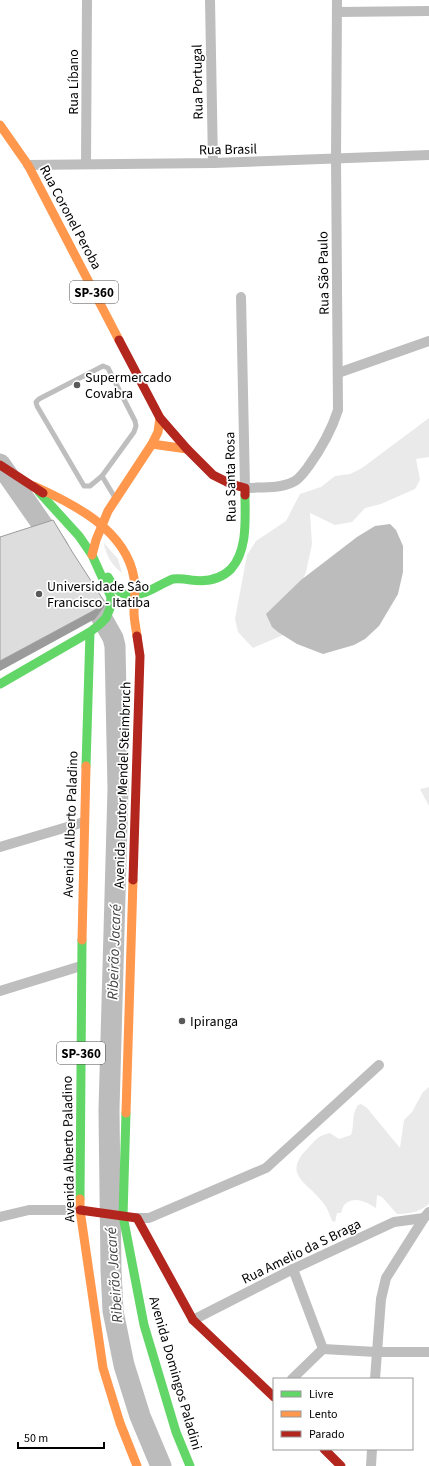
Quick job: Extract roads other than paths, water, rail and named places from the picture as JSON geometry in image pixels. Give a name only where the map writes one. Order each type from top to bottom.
[{"type":"main road","name":"Rua Coronel Peroba","points":[[0,125],[28,165],[160,418],[186,449],[213,474],[231,484],[245,488]]},
{"type":"main road","points":[[92,555],[94,544],[101,526],[116,498],[152,444],[158,432],[160,418]]},
{"type":"main road","points":[[152,444],[186,449]]},
{"type":"main road","points":[[0,465],[34,486],[64,509],[77,522],[94,544],[110,582],[122,594],[135,595]]},
{"type":"main road","points":[[0,684],[92,630],[103,622],[112,604],[112,597],[92,555],[79,536],[34,486]]},
{"type":"main road","name":"Avenida Doutor Mendel Steimbruch","points":[[34,486],[60,498],[101,526],[124,552],[132,567],[134,577],[134,616],[140,656],[119,1216]]},
{"type":"main road","name":"Rua Santa Rosa","points":[[135,595],[175,579],[207,581],[225,574],[240,556],[244,538],[245,488]]},
{"type":"main road","name":"Avenida Alberto Paladino","points":[[92,630],[84,822],[81,966],[83,1211],[103,1368],[120,1423],[137,1466]]},
{"type":"main road","points":[[83,1211],[137,1218],[193,1320],[273,1396]]},
{"type":"main road","name":"Avenida Domingos Paladini","points":[[119,1216],[144,1325],[176,1432],[190,1466]]},
{"type":"main road","points":[[325,1450],[341,1466]]},
{"type":"street","name":"Rua Líbano","points":[[86,164],[87,0]]},
{"type":"street","name":"Rua Portugal","points":[[210,0],[213,163]]},
{"type":"street","name":"Rua São Paulo","points":[[245,488],[281,486],[295,482],[322,448],[332,428],[338,410],[336,159],[337,0]]},
{"type":"street","points":[[337,12],[429,11]]},
{"type":"street","name":"Rua Brasil","points":[[28,165],[213,163],[429,155]]},
{"type":"street","name":"Rua Santa Rosa","points":[[241,297],[245,488]]},
{"type":"street","points":[[338,373],[429,341]]},
{"type":"street","points":[[0,847],[84,822]]},
{"type":"street","points":[[0,991],[81,966]]},
{"type":"street","points":[[137,1218],[149,1218],[266,1168],[379,1065]]},
{"type":"street","points":[[0,1217],[29,1210],[83,1211]]},
{"type":"street","points":[[375,1378],[381,1299],[386,1278],[426,1215]]},
{"type":"street","name":"Rua Amelio da S Braga","points":[[193,1320],[293,1269],[394,1222],[426,1215]]},
{"type":"street","points":[[293,1269],[323,1349]]},
{"type":"street","points":[[293,1378],[323,1349],[376,1352],[429,1352]]},
{"type":"street","points":[[371,1466],[372,1450]]},
{"type":"lane","points":[[103,366],[108,368],[135,421],[136,426],[134,432],[102,476],[90,486],[84,486],[36,402],[39,399],[103,366]]},
{"type":"lane","points":[[102,476],[116,498]]},
{"type":"waterway","name":"Ribeirão Jacaré","points":[[0,464],[58,547]]},
{"type":"waterway","name":"Ribeirão Jacaré","points":[[94,604],[113,638],[115,646],[118,789],[109,1110],[113,1311],[124,1365],[140,1416],[161,1466]]},
{"type":"place","name":"Supermercado Covabra","points":[[77,385]]},
{"type":"place","name":"Universidade Sâo Francisco - Itatiba","points":[[39,594]]},
{"type":"place","name":"Ipiranga","points":[[182,1021]]}]
